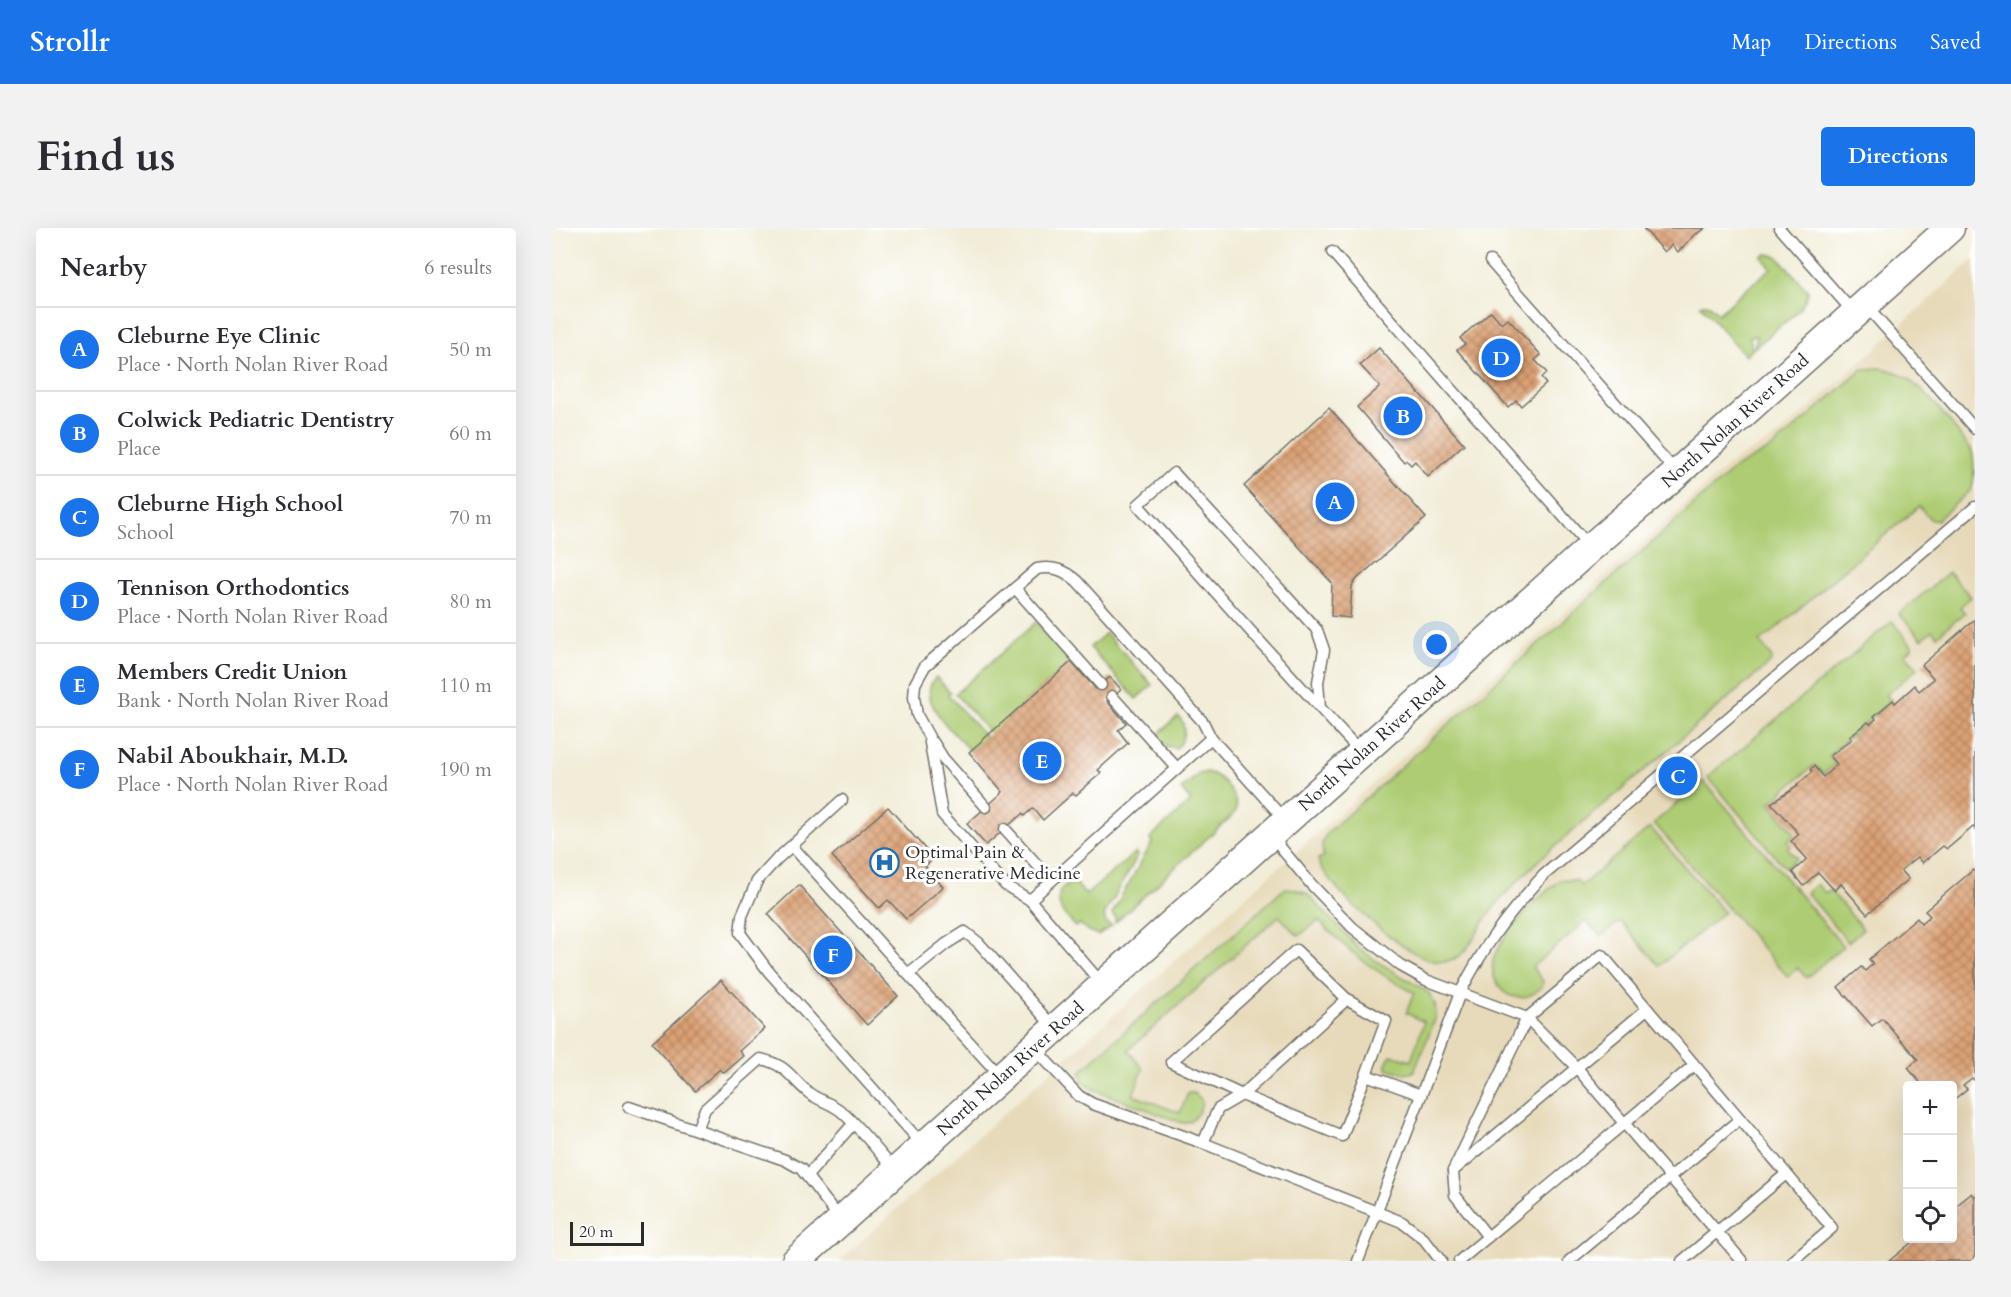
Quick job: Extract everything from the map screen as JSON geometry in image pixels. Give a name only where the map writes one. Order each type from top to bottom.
[{"type":"main road","name":"North Nolan River Road","points":[[796,1261],[1950,228]]},
{"type":"lane","points":[[1779,228],[1975,429]]},
{"type":"lane","points":[[1332,252],[1590,548]]},
{"type":"lane","points":[[1490,261],[1677,473]]},
{"type":"lane","points":[[1320,708],[1318,682],[1324,650],[1317,630],[1174,473],[1138,506],[1320,708],[1362,754]]},
{"type":"lane","points":[[1358,1261],[1460,993],[1499,926],[1544,875],[1975,507]]},
{"type":"lane","points":[[986,807],[943,758],[929,737],[917,715],[914,697],[915,684],[925,666],[1037,569],[1050,567],[1066,572],[1077,581],[1203,722],[1211,738],[1278,829],[1318,892],[1352,927],[1401,966],[1426,980],[1527,1018],[1577,1068],[1742,1261]]},
{"type":"lane","points":[[1015,588],[1101,685]]},
{"type":"lane","points":[[1112,696],[1177,768]]},
{"type":"lane","points":[[929,737],[942,814],[1005,885],[1030,900],[1103,986]]},
{"type":"lane","points":[[1030,900],[1211,738]]},
{"type":"lane","points":[[842,800],[757,881],[742,916],[740,933],[769,972],[924,1146]]},
{"type":"lane","points":[[1005,829],[1051,880]]},
{"type":"lane","points":[[792,846],[1001,1077]]},
{"type":"lane","points":[[909,974],[946,944],[965,932],[979,943],[1055,1029]]},
{"type":"lane","points":[[1296,950],[1347,999],[1386,1020],[1342,1136],[1242,1095],[1171,1062],[1296,950]]},
{"type":"lane","points":[[1488,1237],[1455,1194],[1453,1171],[1527,1018],[1602,955],[1832,1228],[1793,1261]]},
{"type":"lane","points":[[1203,1143],[1218,1109],[1242,1095],[1347,999]]},
{"type":"lane","points":[[1453,1171],[1647,1009]]},
{"type":"lane","points":[[1034,1047],[1086,1101],[1203,1143],[1402,1222],[1424,1239],[1441,1261]]},
{"type":"lane","points":[[697,1130],[705,1109],[761,1059],[777,1063],[789,1072],[807,1092],[841,1111],[895,1171]]},
{"type":"lane","points":[[1459,1261],[1694,1065]]},
{"type":"lane","points":[[1366,1075],[1421,1095]]},
{"type":"lane","points":[[629,1107],[785,1160],[801,1169],[842,1220]]},
{"type":"lane","points":[[1569,1261],[1740,1119]]},
{"type":"lane","points":[[807,1176],[853,1124]]},
{"type":"lane","points":[[1682,1261],[1786,1174]]},
{"type":"shaded area","points":[[1975,259],[1975,1261],[839,1261],[1726,467],[1777,436]]},
{"type":"green space","points":[[1767,254],[1777,256],[1808,291],[1806,298],[1794,314],[1754,348],[1757,336],[1750,336],[1752,350],[1746,356],[1700,305],[1708,305],[1718,314],[1771,268],[1762,257]]},
{"type":"green space","points":[[1880,368],[1894,371],[1919,388],[1942,412],[1971,449],[1974,470],[1971,490],[1937,520],[1931,520],[1919,506],[1760,642],[1772,658],[1771,662],[1539,860],[1519,879],[1485,919],[1461,955],[1440,962],[1420,956],[1388,935],[1354,906],[1319,864],[1318,859],[1323,857],[1322,843],[1327,833],[1735,468],[1772,448],[1863,369]]},
{"type":"green space","points":[[1949,572],[1971,597],[1960,607],[1965,613],[1937,636],[1932,630],[1922,639],[1899,614]]},
{"type":"green space","points":[[1892,621],[1912,645],[1912,648],[1905,654],[1918,668],[1886,695],[1891,700],[1829,755],[1835,764],[1823,774],[1814,765],[1770,803],[1795,834],[1788,841],[1791,846],[1788,849],[1797,859],[1785,868],[1708,777]]},
{"type":"green space","points":[[1036,622],[1071,662],[991,734],[955,694]]},
{"type":"green space","points":[[1106,633],[1152,685],[1136,699],[1090,647]]},
{"type":"green space","points":[[936,677],[950,692],[948,695],[986,737],[970,751],[947,726],[933,706],[930,686]]},
{"type":"green space","points":[[1178,716],[1184,728],[1181,741],[1176,748],[1166,746],[1157,735]]},
{"type":"green space","points":[[1206,772],[1218,777],[1228,787],[1235,800],[1236,812],[1115,922],[1112,913],[1153,841],[1150,838],[1191,801],[1181,789],[1199,774]]},
{"type":"green space","points":[[1704,781],[1843,946],[1806,978],[1798,968],[1788,977],[1654,823]]},
{"type":"green space","points":[[1650,827],[1724,912],[1659,966],[1620,921],[1601,936],[1586,921],[1532,967],[1543,981],[1540,989],[1530,995],[1514,997],[1501,989],[1494,976],[1495,954],[1524,914],[1559,880],[1577,881],[1581,886]]},
{"type":"green space","points":[[1136,852],[1138,855],[1104,915],[1106,922],[1112,925],[1098,935],[1089,932],[1080,924],[1076,927],[1060,907],[1060,891],[1073,880],[1086,895]]},
{"type":"green space","points":[[1817,884],[1826,894],[1830,890],[1863,929],[1848,942],[1807,893]]},
{"type":"green space","points":[[1285,888],[1307,894],[1359,948],[1429,993],[1435,1005],[1436,1017],[1414,1072],[1404,1074],[1387,1068],[1386,1063],[1391,1055],[1411,1061],[1424,1022],[1406,1013],[1414,993],[1363,961],[1319,921],[1298,936],[1279,916],[1128,1050],[1143,1069],[1133,1095],[1180,1113],[1188,1093],[1194,1094],[1202,1101],[1198,1113],[1193,1118],[1182,1123],[1093,1089],[1083,1082],[1080,1072]]},
{"type":"building","points":[[1643,228],[1705,228],[1678,252],[1672,245],[1665,252]]},
{"type":"building","points":[[1491,311],[1502,324],[1508,319],[1541,355],[1535,360],[1547,373],[1541,378],[1546,384],[1521,406],[1516,400],[1508,407],[1457,350],[1465,344],[1460,338]]},
{"type":"building","points":[[1379,348],[1464,444],[1428,477],[1415,461],[1411,465],[1406,460],[1404,462],[1357,407],[1380,387],[1360,365]]},
{"type":"building","points":[[1329,408],[1426,518],[1357,579],[1352,586],[1350,618],[1331,616],[1332,583],[1244,486]]},
{"type":"building","points":[[1975,619],[1975,829],[1973,827],[1947,849],[1943,846],[1923,863],[1918,857],[1901,870],[1909,879],[1867,914],[1841,884],[1835,891],[1818,872],[1803,886],[1792,872],[1807,859],[1791,841],[1799,834],[1771,803],[1798,786],[1812,772],[1810,770],[1814,766],[1823,777],[1837,764],[1830,756],[1852,739],[1850,737],[1868,722],[1870,724],[1876,719],[1874,716],[1893,700],[1895,703],[1914,685],[1919,691],[1934,679],[1922,665]]},
{"type":"building","points":[[1071,662],[1096,689],[1110,677],[1121,689],[1107,701],[1126,723],[1118,730],[1128,743],[1098,770],[1101,773],[1076,795],[1073,793],[1043,820],[1033,808],[1024,816],[1022,814],[986,845],[967,824],[1003,792],[969,752]]},
{"type":"building","name":"Optimal Pain & Regenerative Medicine","points":[[888,807],[934,859],[925,866],[943,887],[906,919],[888,900],[879,908],[832,856]]},
{"type":"building","points":[[1973,870],[1975,872],[1975,1081],[1972,1078],[1963,1085],[1967,1089],[1957,1097],[1957,1081],[1919,1081],[1908,1068],[1918,1060],[1882,1018],[1872,1026],[1838,987],[1861,967],[1865,971],[1873,964],[1869,959],[1917,918],[1921,924],[1930,916],[1925,911]]},
{"type":"building","points":[[799,885],[898,996],[867,1025],[768,914]]},
{"type":"building","points":[[721,980],[765,1029],[740,1051],[744,1056],[724,1073],[720,1069],[695,1091],[652,1043]]},
{"type":"building","points":[[1972,1193],[1975,1197],[1975,1261],[1889,1261],[1911,1243],[1957,1243],[1957,1205]]},
{"type":"place","name":"Tennison Orthodontics","points":[[1501,358]]},
{"type":"place","name":"Colwick Pediatric Dentistry","points":[[1403,416]]},
{"type":"place","name":"Cleburne Eye Clinic","points":[[1335,502]]},
{"type":"place","name":"Members Credit Union","points":[[1042,761]]},
{"type":"place","name":"Cleburne High School","points":[[1678,776]]},
{"type":"place","name":"Optimal Pain & Regenerative Medicine","points":[[884,862]]},
{"type":"place","name":"Nabil Aboukhair, M.D.","points":[[833,955]]}]
